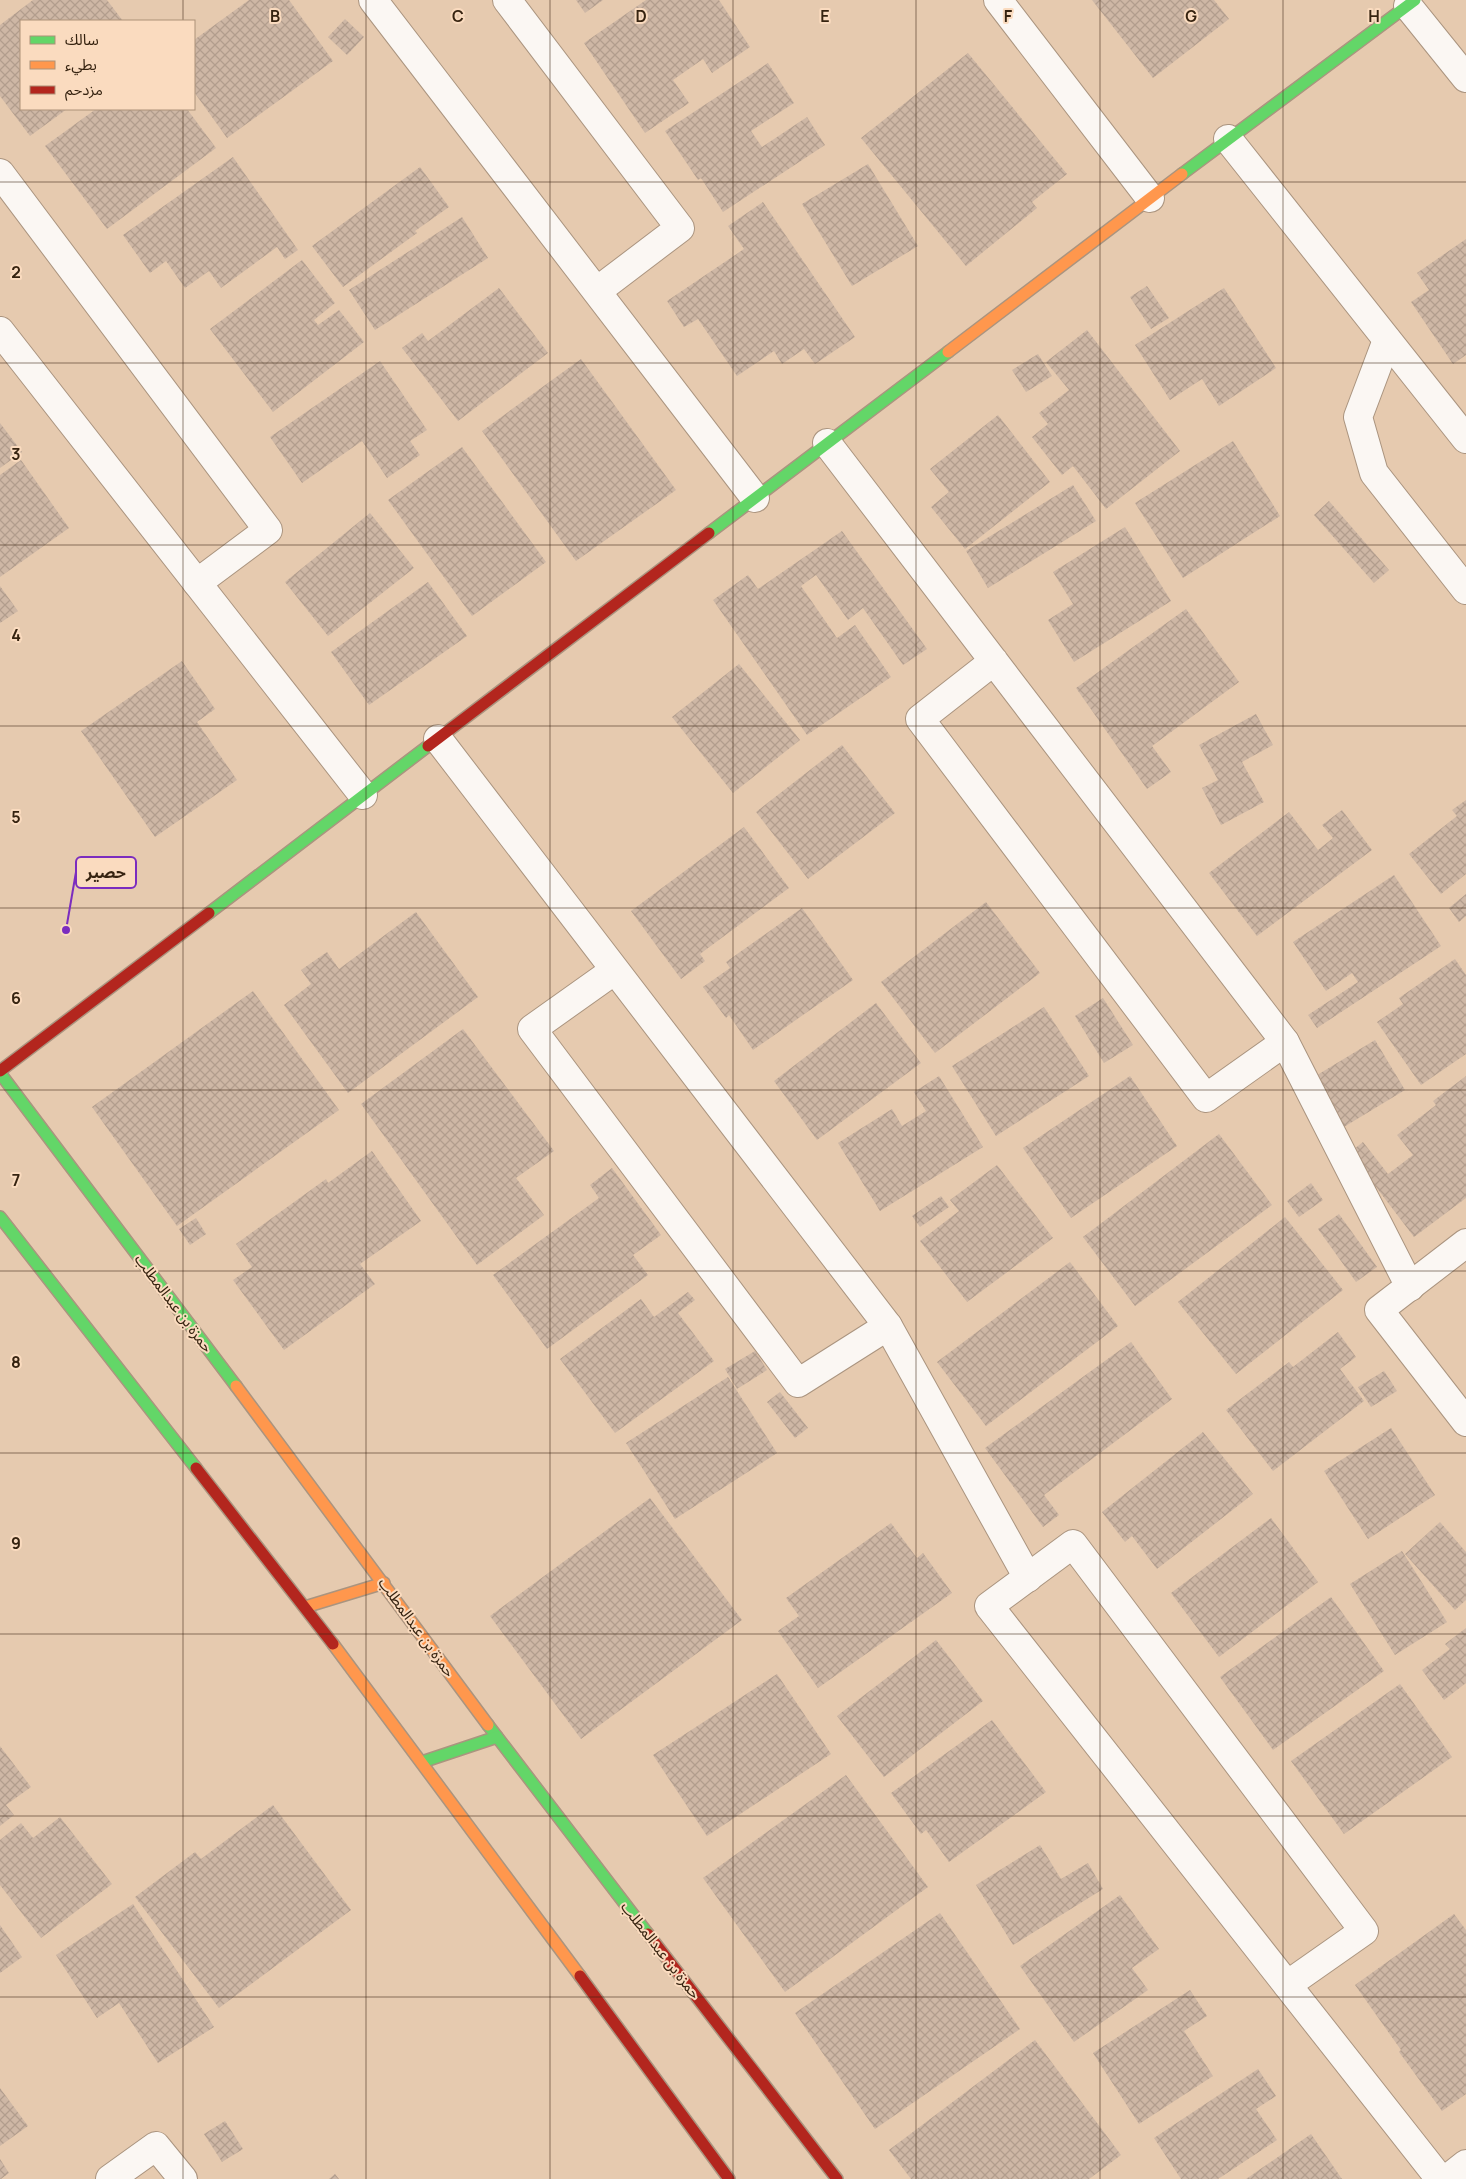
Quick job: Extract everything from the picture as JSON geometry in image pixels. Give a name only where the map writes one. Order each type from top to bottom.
[{"type":"street","points":[[373,0],[755,498]]},
{"type":"street","points":[[507,0],[680,228],[597,291]]},
{"type":"street","points":[[998,0],[1150,198]]},
{"type":"street","points":[[0,1072],[1228,138],[1411,3],[1466,78]]},
{"type":"street","points":[[1228,138],[1466,439]]},
{"type":"street","points":[[0,173],[268,530],[197,584]]},
{"type":"street","points":[[0,331],[364,796]]},
{"type":"street","points":[[1387,340],[1358,417],[1374,473],[1466,590]]},
{"type":"street","points":[[827,443],[1285,1042],[1410,1287]]},
{"type":"street","points":[[994,661],[920,719],[1206,1098],[1285,1042]]},
{"type":"street","points":[[438,739],[888,1326],[1028,1578]]},
{"type":"street","points":[[615,970],[532,1029],[798,1383],[888,1326]]},
{"type":"street","name":"حمزة بن عبدالمطلب","points":[[0,1072],[384,1583],[497,1737],[837,2179]]},
{"type":"street","points":[[0,1217],[305,1607],[422,1762],[729,2179]]},
{"type":"street","points":[[1466,1243],[1379,1310],[1466,1422]]},
{"type":"street","points":[[1287,1984],[1364,1931],[1073,1544],[988,1606],[1440,2179]]},
{"type":"street","points":[[305,1607],[384,1583]]},
{"type":"street","points":[[422,1762],[497,1737]]},
{"type":"street","points":[[110,2179],[156,2146],[183,2179]]},
{"type":"street","points":[[1447,2179],[1466,2164]]},
{"type":"building","points":[[33,0],[107,0],[122,20],[20,20],[20,110],[66,110],[30,136],[0,96],[0,25]]},
{"type":"building","points":[[249,0],[289,0],[333,61],[227,138],[195,93],[195,39]]},
{"type":"building","points":[[576,0],[603,0],[585,13]]},
{"type":"building","points":[[646,0],[719,0],[750,47],[712,73],[703,59],[673,80],[689,103],[645,133],[584,43]]},
{"type":"building","points":[[1092,0],[1214,0],[1229,19],[1153,78]]},
{"type":"building","points":[[345,19],[364,37],[347,55],[328,37]]},
{"type":"building","points":[[968,53],[1067,174],[1032,202],[1037,208],[966,266],[861,138]]},
{"type":"building","points":[[768,63],[794,103],[751,131],[762,147],[807,117],[825,145],[723,212],[701,178],[698,180],[665,131]]},
{"type":"building","points":[[95,110],[188,110],[216,148],[107,229],[45,146]]},
{"type":"building","points":[[233,157],[298,250],[285,259],[277,247],[221,288],[209,271],[185,288],[166,261],[150,273],[123,235]]},
{"type":"building","points":[[868,164],[918,246],[852,286],[802,204]]},
{"type":"building","points":[[420,167],[449,207],[343,287],[312,246]]},
{"type":"building","points":[[763,202],[855,337],[815,364],[804,349],[782,364],[774,351],[737,376],[698,319],[684,327],[667,301],[744,249],[728,226]]},
{"type":"building","points":[[462,217],[488,258],[375,330],[349,290]]},
{"type":"building","points":[[1466,239],[1466,355],[1453,364],[1411,302],[1429,290],[1417,273]]},
{"type":"building","points":[[302,260],[335,303],[314,320],[318,325],[339,310],[364,342],[273,412],[210,329]]},
{"type":"building","points":[[1147,286],[1169,318],[1151,329],[1130,297]]},
{"type":"building","points":[[499,288],[548,353],[458,421],[402,348],[422,333],[428,341]]},
{"type":"building","points":[[1224,288],[1276,368],[1219,406],[1202,379],[1170,400],[1135,345]]},
{"type":"building","points":[[1087,330],[1180,451],[1106,509],[1073,466],[1062,475],[1032,437],[1048,424],[1039,413],[1069,390],[1046,362]]},
{"type":"building","points":[[1038,354],[1052,376],[1026,392],[1012,370]]},
{"type":"building","points":[[581,359],[676,490],[576,561],[482,431]]},
{"type":"building","points":[[380,361],[427,430],[410,441],[420,455],[387,478],[362,441],[302,483],[270,437]]},
{"type":"building","points":[[998,415],[1050,482],[965,549],[931,507],[949,492],[930,469]]},
{"type":"building","points":[[0,423],[22,452],[0,468]]},
{"type":"building","points":[[1233,441],[1280,516],[1183,578],[1135,503]]},
{"type":"building","points":[[462,447],[546,562],[472,616],[388,500]]},
{"type":"building","points":[[21,460],[69,528],[0,577],[0,475]]},
{"type":"building","points":[[1073,485],[1096,521],[988,588],[966,551]]},
{"type":"building","points":[[1329,501],[1389,570],[1374,583],[1314,515]]},
{"type":"building","points":[[370,513],[414,568],[328,636],[285,582]]},
{"type":"building","points":[[1125,527],[1171,601],[1074,662],[1048,620],[1073,604],[1053,572]]},
{"type":"building","points":[[842,531],[927,649],[903,665],[863,608],[848,620],[816,575],[801,586],[837,638],[855,625],[891,677],[807,735],[713,600],[748,575],[758,589]]},
{"type":"building","points":[[428,582],[467,636],[369,705],[331,652]]},
{"type":"building","points":[[0,586],[18,611],[0,623]]},
{"type":"building","points":[[1186,609],[1239,682],[1152,746],[1171,772],[1147,789],[1076,688]]},
{"type":"building","points":[[182,661],[215,709],[197,722],[237,780],[155,837],[81,731]]},
{"type":"building","points":[[739,664],[800,740],[733,793],[672,717]]},
{"type":"building","points":[[1256,714],[1273,745],[1242,762],[1264,802],[1221,825],[1202,788],[1218,780],[1199,745]]},
{"type":"building","points":[[842,745],[895,813],[808,879],[756,812]]},
{"type":"building","points":[[1466,800],[1466,874],[1441,894],[1409,854],[1457,816],[1452,810]]},
{"type":"building","points":[[1342,810],[1372,850],[1257,936],[1209,873],[1289,812],[1318,850],[1333,838],[1322,825]]},
{"type":"building","points":[[744,827],[789,888],[700,954],[705,961],[681,979],[631,911]]},
{"type":"building","points":[[1394,875],[1441,946],[1317,1028],[1308,1015],[1358,982],[1352,973],[1326,991],[1293,942]]},
{"type":"building","points":[[1466,894],[1466,916],[1459,922],[1449,908]]},
{"type":"building","points":[[986,902],[1040,973],[935,1053],[881,982]]},
{"type":"building","points":[[802,908],[853,980],[753,1050],[729,1015],[726,1018],[703,987],[730,968],[726,962]]},
{"type":"building","points":[[416,912],[478,997],[348,1093],[284,1005],[311,984],[301,970],[327,952],[339,969]]},
{"type":"building","points":[[1455,959],[1466,975],[1466,1054],[1421,1085],[1377,1022],[1403,1004],[1399,998]]},
{"type":"building","points":[[253,991],[339,1110],[177,1226],[92,1107]]},
{"type":"building","points":[[1103,998],[1133,1045],[1104,1063],[1075,1016]]},
{"type":"building","points":[[876,1003],[921,1063],[817,1140],[774,1081]]},
{"type":"building","points":[[1044,1007],[1089,1076],[996,1136],[952,1066]]},
{"type":"building","points":[[463,1029],[554,1151],[516,1178],[544,1215],[477,1265],[361,1104]]},
{"type":"building","points":[[1375,1040],[1405,1090],[1334,1133],[1304,1083]]},
{"type":"building","points":[[939,1076],[983,1147],[880,1211],[838,1143],[892,1109],[902,1126],[926,1111],[914,1092]]},
{"type":"building","points":[[1130,1076],[1177,1146],[1071,1218],[1023,1148]]},
{"type":"building","points":[[1466,1076],[1466,1198],[1414,1237],[1376,1187],[1371,1191],[1345,1156],[1363,1142],[1388,1174],[1413,1155],[1397,1135],[1436,1105],[1433,1101]]},
{"type":"building","points":[[1219,1134],[1272,1205],[1135,1306],[1083,1237]]},
{"type":"building","points":[[372,1151],[421,1221],[360,1264],[375,1284],[284,1350],[233,1280],[252,1267],[236,1244],[326,1179],[328,1183]]},
{"type":"building","points":[[997,1165],[1053,1238],[967,1302],[920,1241],[959,1211],[950,1200]]},
{"type":"building","points":[[612,1168],[661,1235],[633,1255],[648,1275],[547,1349],[493,1275],[599,1198],[590,1185]]},
{"type":"building","points":[[1311,1183],[1323,1200],[1299,1217],[1287,1201]]},
{"type":"building","points":[[941,1196],[949,1207],[920,1227],[912,1216]]},
{"type":"building","points":[[1339,1214],[1377,1267],[1356,1282],[1318,1229]]},
{"type":"building","points":[[1285,1217],[1343,1290],[1236,1374],[1178,1302]]},
{"type":"building","points":[[196,1218],[206,1234],[190,1245],[179,1229]]},
{"type":"building","points":[[1070,1262],[1118,1326],[986,1426],[937,1362]]},
{"type":"building","points":[[688,1292],[695,1300],[678,1313],[714,1361],[615,1433],[560,1359],[641,1299],[654,1317]]},
{"type":"building","points":[[1338,1332],[1356,1357],[1340,1369],[1364,1401],[1273,1471],[1226,1410],[1289,1362],[1293,1367]]},
{"type":"building","points":[[1131,1342],[1172,1399],[1044,1495],[1059,1515],[1043,1527],[985,1448]]},
{"type":"building","points":[[755,1351],[767,1370],[737,1389],[725,1369]]},
{"type":"building","points":[[1384,1371],[1397,1391],[1371,1407],[1358,1387]]},
{"type":"building","points":[[728,1377],[777,1453],[675,1519],[626,1443]]},
{"type":"building","points":[[780,1392],[808,1428],[795,1438],[767,1402]]},
{"type":"building","points":[[1391,1428],[1435,1495],[1368,1539],[1324,1471]]},
{"type":"building","points":[[1203,1432],[1253,1494],[1157,1569],[1132,1536],[1125,1542],[1102,1512]]},
{"type":"building","points":[[650,1498],[742,1620],[581,1739],[490,1616]]},
{"type":"building","points":[[1271,1518],[1318,1582],[1219,1657],[1171,1593]]},
{"type":"building","points":[[1440,1522],[1466,1552],[1466,1600],[1455,1610],[1405,1554]]},
{"type":"building","points":[[891,1523],[917,1558],[923,1553],[952,1593],[818,1688],[778,1631],[799,1616],[786,1598]]},
{"type":"building","points":[[1402,1551],[1447,1622],[1395,1655],[1350,1584]]},
{"type":"building","points":[[1331,1597],[1384,1671],[1273,1750],[1220,1677]]},
{"type":"building","points":[[1466,1628],[1466,1683],[1444,1700],[1422,1670],[1450,1649],[1445,1644]]},
{"type":"building","points":[[936,1640],[983,1701],[884,1777],[837,1716]]},
{"type":"building","points":[[777,1674],[831,1754],[707,1836],[653,1755]]},
{"type":"building","points":[[1400,1684],[1452,1757],[1344,1834],[1291,1761]]},
{"type":"building","points":[[992,1720],[1046,1792],[949,1862],[926,1830],[921,1834],[891,1793]]},
{"type":"building","points":[[0,1746],[31,1787],[6,1805],[14,1815],[0,1826]]},
{"type":"building","points":[[846,1775],[928,1887],[785,1992],[703,1878]]},
{"type":"building","points":[[273,1805],[351,1910],[219,2008],[135,1897],[195,1852],[201,1859]]},
{"type":"building","points":[[60,1817],[112,1884],[41,1938],[0,1885],[0,1840],[21,1823],[33,1838]]},
{"type":"building","points":[[1040,1845],[1061,1879],[1088,1863],[1103,1889],[1013,1945],[976,1885]]},
{"type":"building","points":[[1120,1895],[1159,1949],[1132,1968],[1148,1990],[1074,2042],[1020,1966]]},
{"type":"building","points":[[133,1904],[214,2027],[158,2063],[119,2003],[97,2018],[56,1955]]},
{"type":"building","points":[[940,1913],[1020,2029],[875,2129],[795,2013]]},
{"type":"building","points":[[1454,1914],[1466,1930],[1466,2094],[1442,2111],[1399,2052],[1401,2050],[1355,1985]]},
{"type":"building","points":[[0,1925],[22,1957],[0,1973]]},
{"type":"building","points":[[1190,1990],[1207,2016],[1184,2031],[1213,2076],[1139,2124],[1093,2053]]},
{"type":"building","points":[[1035,2040],[1121,2155],[1089,2179],[911,2179],[889,2150]]},
{"type":"building","points":[[1258,2069],[1276,2096],[1256,2109],[1277,2140],[1218,2179],[1181,2179],[1154,2138]]},
{"type":"building","points":[[0,2088],[28,2126],[0,2146]]},
{"type":"building","points":[[225,2121],[243,2149],[222,2162],[204,2134]]},
{"type":"building","points":[[1311,2134],[1342,2179],[1246,2179]]},
{"type":"building","points":[[0,2159],[9,2173],[1,2179],[0,2179]]},
{"type":"building","points":[[335,2174],[339,2179],[329,2179]]},
{"type":"traffic: fast","points":[[1182,174],[1415,0]]},
{"type":"traffic: fast","points":[[709,533],[948,352]]},
{"type":"traffic: fast","points":[[209,913],[428,746]]},
{"type":"traffic: fast","points":[[0,1073],[236,1386]]},
{"type":"traffic: fast","points":[[0,1217],[196,1468]]},
{"type":"traffic: fast","points":[[488,1725],[648,1934]]},
{"type":"traffic: fast","points":[[422,1762],[497,1737]]},
{"type":"traffic: slow","points":[[948,352],[1182,174]]},
{"type":"traffic: slow","points":[[236,1386],[488,1725]]},
{"type":"traffic: slow","points":[[305,1607],[384,1583]]},
{"type":"traffic: slow","points":[[333,1644],[580,1976]]},
{"type":"traffic: jam","points":[[428,746],[709,533]]},
{"type":"traffic: jam","points":[[0,1071],[209,913]]},
{"type":"traffic: jam","points":[[196,1468],[333,1644]]},
{"type":"traffic: jam","points":[[648,1934],[837,2179]]},
{"type":"traffic: jam","points":[[580,1976],[729,2179]]},
{"type":"place","name":"حصير","points":[[66,930]]}]
